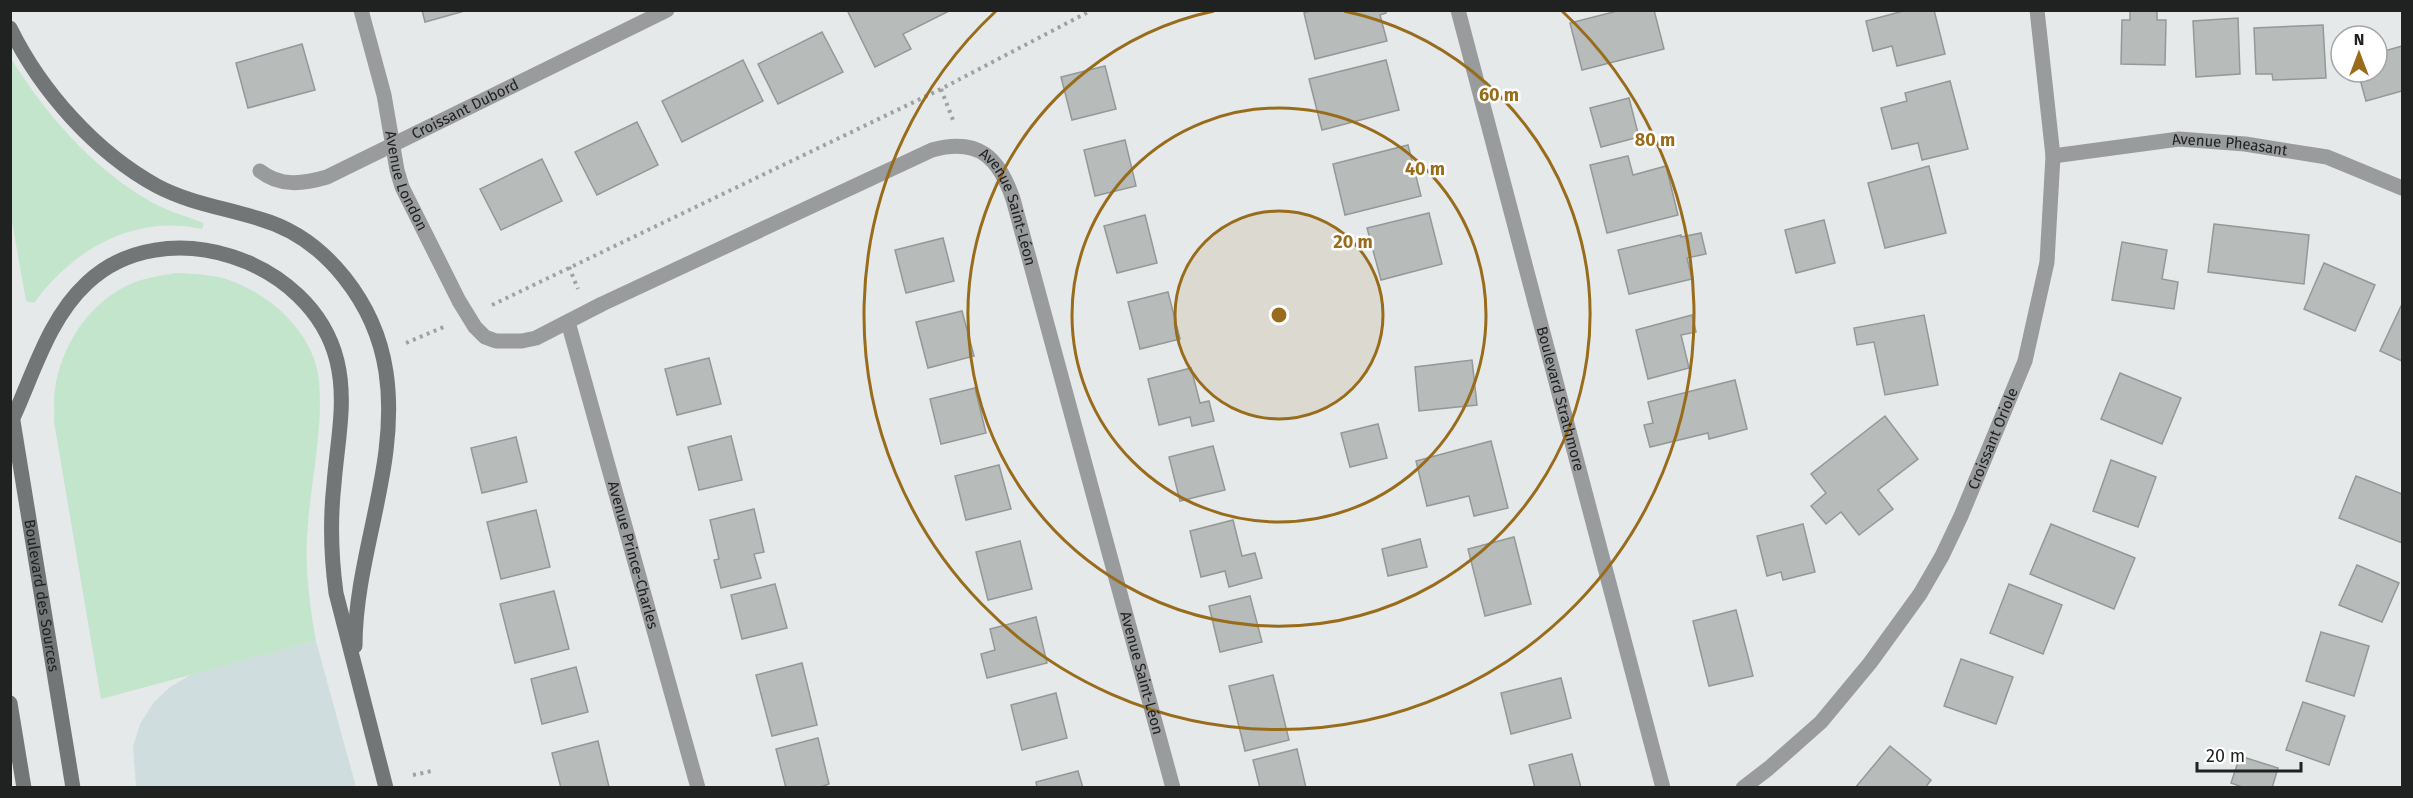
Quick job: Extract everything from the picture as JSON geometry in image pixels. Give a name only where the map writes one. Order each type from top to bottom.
[{"type":"main road","points":[[10,28],[27,57],[60,102],[90,136],[112,156],[134,172],[167,190],[211,207],[262,219],[301,238],[337,269],[368,312],[383,351],[388,402],[387,434],[379,498],[359,591],[356,620],[356,667]]},
{"type":"main road","points":[[12,410],[60,314],[88,281],[110,266],[133,255],[155,249],[180,247],[203,249],[226,255],[270,275],[306,305],[321,325],[337,362],[342,418],[332,504],[332,560],[336,592],[386,788]]},
{"type":"main road","name":"Boulevard des Sources","points":[[12,410],[73,788]]},
{"type":"main road","points":[[10,703],[23,785]]},
{"type":"main road","points":[[10,771],[23,785]]},
{"type":"street","name":"Avenue London","points":[[361,10],[384,95],[402,187],[459,301],[475,327],[485,337]]},
{"type":"street","name":"Croissant Dubord","points":[[260,171],[269,178],[282,182],[312,182],[327,177],[667,10]]},
{"type":"street","name":"Boulevard Strathmore","points":[[1458,10],[1663,788]]},
{"type":"street","name":"Croissant Oriole","points":[[1743,788],[1821,722],[1896,628],[1942,556],[1961,516],[2025,361],[2047,262],[2053,156],[2037,10]]},
{"type":"street","name":"Avenue Pheasant","points":[[2053,156],[2179,139],[2245,144],[2327,157],[2403,188]]},
{"type":"street","name":"Avenue Saint-Léon","points":[[485,337],[496,341],[522,341],[536,338],[602,304],[932,150],[943,147],[962,147],[987,154],[1006,177],[1013,199],[1173,788]]},
{"type":"street","name":"Avenue Prince-Charles","points":[[568,322],[698,788]]},
{"type":"path","points":[[491,305],[941,89],[1092,10]]},
{"type":"path","points":[[941,89],[954,120]]},
{"type":"path","points":[[569,267],[578,290]]},
{"type":"path","points":[[402,344],[449,324]]},
{"type":"path","points":[[413,775],[432,771]]},
{"type":"shaded area","points":[[316,641],[356,787],[136,787],[133,746],[140,724],[154,702],[170,687],[192,674]]},
{"type":"green space","points":[[10,57],[38,98],[88,155],[127,187],[148,200],[204,223],[202,229],[177,226],[153,227],[107,240],[67,267],[34,303],[26,301],[11,216]]},
{"type":"green space","points":[[176,273],[220,277],[264,298],[278,308],[301,334],[316,364],[320,417],[308,523],[307,568],[316,641],[101,699],[54,422],[55,389],[69,345],[86,318],[97,307],[128,285],[148,278]]},
{"type":"building","points":[[422,10],[468,10],[425,22]]},
{"type":"building","points":[[847,10],[949,11],[903,34],[911,49],[875,67]]},
{"type":"building","points":[[1312,10],[1386,10],[1386,13],[1380,15],[1387,41],[1315,59],[1304,13]]},
{"type":"building","points":[[1621,10],[1654,10],[1664,49],[1582,70],[1570,23]]},
{"type":"building","points":[[1907,10],[1934,10],[1945,54],[1897,66],[1892,46],[1873,51],[1866,21]]},
{"type":"building","points":[[2130,10],[2157,11],[2157,20],[2166,20],[2165,65],[2121,64],[2122,20],[2130,20]]},
{"type":"building","points":[[2238,18],[2240,74],[2196,77],[2193,21]]},
{"type":"building","points":[[2323,25],[2326,78],[2273,80],[2272,74],[2256,74],[2254,28]]},
{"type":"building","points":[[822,32],[843,72],[778,104],[758,64]]},
{"type":"building","points":[[302,44],[315,90],[248,108],[236,63]]},
{"type":"building","points":[[2402,46],[2402,91],[2366,101],[2361,84],[2389,84],[2389,50]]},
{"type":"building","points":[[743,60],[763,101],[682,142],[662,101]]},
{"type":"building","points":[[1386,60],[1399,110],[1322,130],[1309,79]]},
{"type":"building","points":[[1105,66],[1116,109],[1072,120],[1061,77]]},
{"type":"building","points":[[1950,81],[1968,149],[1922,160],[1918,143],[1892,149],[1881,108],[1907,101],[1905,93]]},
{"type":"building","points":[[1629,98],[1639,137],[1601,147],[1590,108]]},
{"type":"building","points":[[637,122],[658,165],[597,195],[575,152]]},
{"type":"building","points":[[1125,140],[1136,186],[1095,196],[1084,150]]},
{"type":"building","points":[[1408,145],[1421,196],[1345,215],[1333,164]]},
{"type":"building","points":[[1628,156],[1633,175],[1666,166],[1678,215],[1607,233],[1590,165]]},
{"type":"building","points":[[542,159],[562,201],[501,230],[480,189]]},
{"type":"building","points":[[1929,166],[1946,233],[1885,248],[1868,183]]},
{"type":"building","points":[[1429,213],[1442,264],[1381,280],[1367,228]]},
{"type":"building","points":[[1145,215],[1157,263],[1117,273],[1104,226]]},
{"type":"building","points":[[1824,220],[1835,263],[1796,273],[1785,230]]},
{"type":"building","points":[[2214,224],[2309,235],[2304,284],[2208,272]]},
{"type":"building","points":[[1701,233],[1706,254],[1687,258],[1692,279],[1629,294],[1618,250],[1681,235],[1681,237]]},
{"type":"building","points":[[943,238],[954,281],[906,293],[895,250]]},
{"type":"building","points":[[2122,242],[2167,250],[2162,279],[2178,282],[2174,309],[2112,300]]},
{"type":"building","points":[[2324,263],[2375,285],[2355,331],[2304,309]]},
{"type":"building","points":[[1168,292],[1180,339],[1140,349],[1128,302]]},
{"type":"building","points":[[2402,304],[2402,361],[2380,351]]},
{"type":"building","points":[[962,311],[974,356],[928,368],[916,322]]},
{"type":"building","points":[[1692,315],[1696,332],[1681,335],[1689,368],[1648,379],[1636,330]]},
{"type":"building","points":[[1924,315],[1938,385],[1885,395],[1874,342],[1857,345],[1854,328]]},
{"type":"building","points":[[709,358],[721,404],[677,415],[665,369]]},
{"type":"building","points":[[1472,360],[1477,405],[1419,411],[1415,367]]},
{"type":"building","points":[[1191,368],[1200,403],[1209,401],[1214,421],[1192,426],[1190,417],[1159,425],[1148,379]]},
{"type":"building","points":[[2120,373],[2181,398],[2162,444],[2101,419]]},
{"type":"building","points":[[1735,380],[1747,429],[1709,439],[1708,433],[1650,447],[1644,425],[1653,423],[1648,402]]},
{"type":"building","points":[[975,388],[986,433],[941,444],[930,399]]},
{"type":"building","points":[[1885,416],[1918,459],[1878,490],[1893,509],[1859,535],[1841,512],[1826,524],[1811,506],[1826,493],[1811,474]]},
{"type":"building","points":[[1378,424],[1387,458],[1350,467],[1341,433]]},
{"type":"building","points":[[731,436],[742,480],[699,490],[688,447]]},
{"type":"building","points":[[516,437],[527,482],[482,493],[471,448]]},
{"type":"building","points":[[1491,441],[1508,508],[1474,516],[1469,496],[1427,506],[1416,461]]},
{"type":"building","points":[[1213,446],[1225,490],[1180,501],[1169,457]]},
{"type":"building","points":[[2111,460],[2156,477],[2138,527],[2093,511]]},
{"type":"building","points":[[999,465],[1011,509],[966,520],[955,476]]},
{"type":"building","points":[[2356,476],[2402,494],[2402,543],[2339,518]]},
{"type":"building","points":[[754,509],[764,552],[754,554],[761,578],[721,588],[714,560],[719,559],[710,520]]},
{"type":"building","points":[[536,510],[550,567],[501,579],[487,522]]},
{"type":"building","points":[[1233,520],[1242,556],[1255,553],[1262,578],[1229,587],[1225,571],[1201,577],[1190,531]]},
{"type":"building","points":[[1803,524],[1815,572],[1783,580],[1781,572],[1767,576],[1757,536]]},
{"type":"building","points":[[2051,524],[2135,558],[2114,609],[2030,574]]},
{"type":"building","points":[[1514,537],[1531,604],[1485,616],[1468,549]]},
{"type":"building","points":[[1420,539],[1427,567],[1388,576],[1382,549]]},
{"type":"building","points":[[1020,541],[1032,589],[988,600],[976,552]]},
{"type":"building","points":[[2357,565],[2399,583],[2382,622],[2339,605]]},
{"type":"building","points":[[775,584],[787,628],[742,639],[731,595]]},
{"type":"building","points":[[2009,584],[2062,605],[2043,654],[1990,633]]},
{"type":"building","points":[[554,591],[569,649],[515,663],[500,604]]},
{"type":"building","points":[[1250,596],[1262,642],[1220,652],[1209,606]]},
{"type":"building","points":[[1736,610],[1753,676],[1709,686],[1693,621]]},
{"type":"building","points":[[1036,617],[1047,663],[987,678],[981,654],[995,650],[990,629]]},
{"type":"building","points":[[2321,632],[2369,646],[2354,696],[2306,681]]},
{"type":"building","points":[[1961,659],[2013,677],[1996,724],[1944,706]]},
{"type":"building","points":[[802,663],[817,725],[772,736],[756,675]]},
{"type":"building","points":[[576,667],[588,712],[542,724],[531,679]]},
{"type":"building","points":[[1273,675],[1289,740],[1245,751],[1229,686]]},
{"type":"building","points":[[1561,678],[1571,718],[1511,734],[1501,693]]},
{"type":"building","points":[[1056,693],[1067,738],[1022,750],[1011,705]]},
{"type":"building","points":[[2303,702],[2345,716],[2329,765],[2286,750]]},
{"type":"building","points":[[818,738],[829,784],[818,788],[786,788],[776,749]]},
{"type":"building","points":[[598,741],[609,787],[561,788],[552,753]]},
{"type":"building","points":[[1890,746],[1931,780],[1925,788],[1855,788]]},
{"type":"building","points":[[1297,749],[1306,788],[1260,788],[1253,760]]},
{"type":"building","points":[[1572,754],[1581,788],[1535,788],[1529,765]]},
{"type":"building","points":[[2240,756],[2278,768],[2272,788],[2245,788],[2231,783]]},
{"type":"building","points":[[1078,771],[1083,788],[1037,788],[1036,782]]}]
